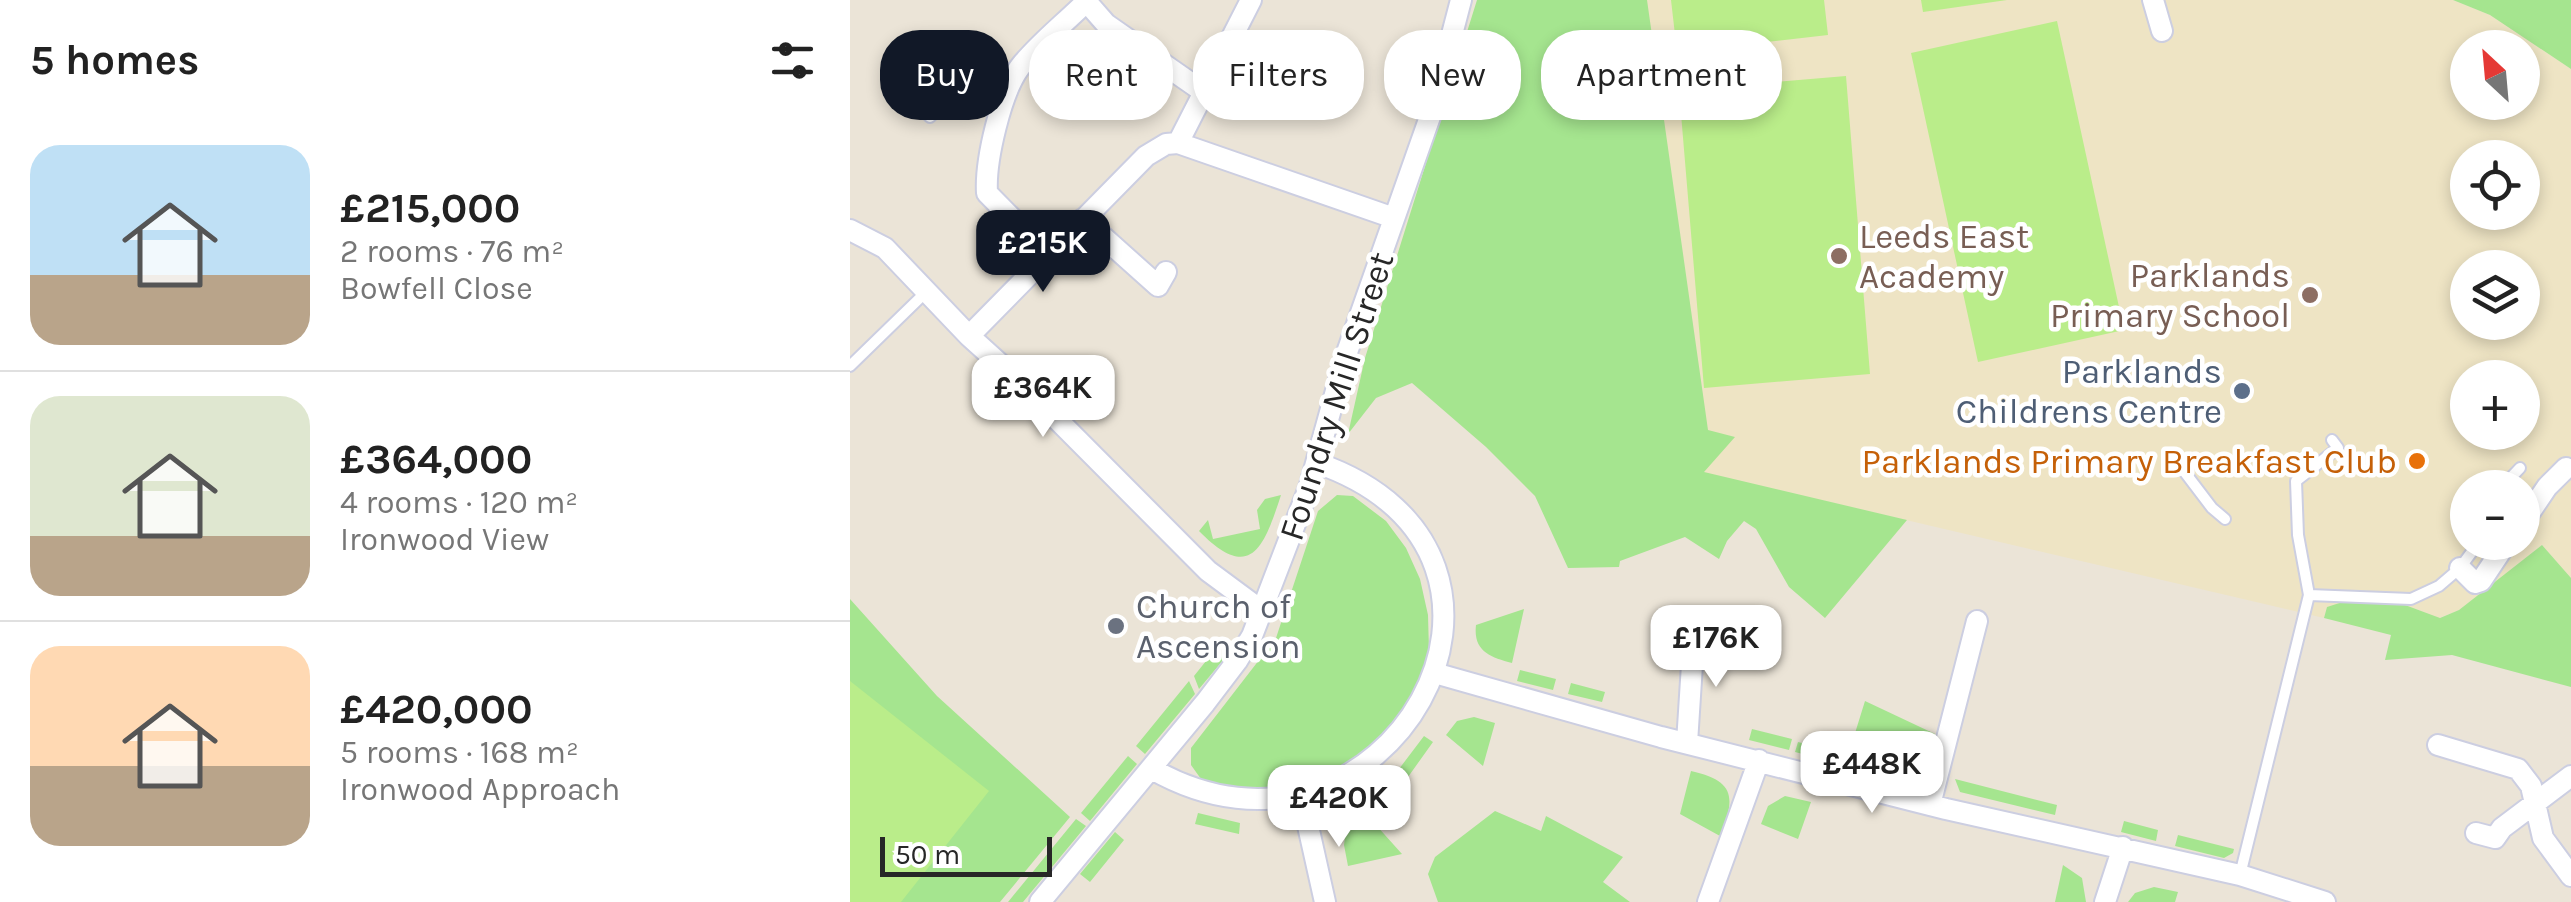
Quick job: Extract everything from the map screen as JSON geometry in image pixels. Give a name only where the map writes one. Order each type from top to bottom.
[{"type":"street","points":[[1236,30],[1251,0]]},
{"type":"street","name":"Foundry Mill Street","points":[[1040,902],[1238,661],[1262,611],[1317,463],[1345,358],[1432,111],[1461,0]]},
{"type":"street","points":[[2153,0],[2162,31]]},
{"type":"street","points":[[1009,93],[1018,70],[1086,1],[1106,24],[1193,85]]},
{"type":"street","points":[[1178,143],[1193,115]]},
{"type":"street","points":[[1000,120],[986,168],[986,193],[1048,255]]},
{"type":"street","points":[[968,336],[1146,156],[1166,144],[1178,143],[1394,218]]},
{"type":"street","points":[[1083,219],[1158,286],[1166,272]]},
{"type":"street","points":[[850,230],[885,248],[968,336],[1020,381],[1208,572],[1262,611]]},
{"type":"street","points":[[1152,770],[1184,791],[1216,805],[1263,812],[1304,808],[1356,786],[1385,764],[1420,720],[1438,674],[1442,650],[1443,613],[1436,576],[1420,542],[1398,512],[1368,488],[1317,463]]},
{"type":"street","points":[[2540,497],[2566,468]]},
{"type":"street","points":[[2460,568],[2475,584],[2495,560]]},
{"type":"street","points":[[1930,805],[1977,621]]},
{"type":"street","points":[[1687,743],[1694,633]]},
{"type":"street","points":[[1438,674],[1930,805],[2240,874],[2325,902]]},
{"type":"street","points":[[2438,745],[2518,770],[2530,786],[2543,838],[2571,876]]},
{"type":"street","points":[[1708,902],[1759,760]]},
{"type":"street","points":[[2476,833],[2495,838],[2502,828],[2571,776]]},
{"type":"street","points":[[1304,808],[1325,902]]},
{"type":"street","points":[[2105,902],[2123,847]]},
{"type":"lane","points":[[850,366],[926,292]]},
{"type":"lane","points":[[2240,874],[2309,595],[2303,572],[2296,481],[2338,448],[2332,440]]},
{"type":"lane","points":[[2177,462],[2225,519]]},
{"type":"lane","points":[[2309,595],[2411,599],[2439,586],[2466,560]]},
{"type":"shaded area","name":"Leeds East Academy","points":[[1562,0],[2453,0],[2490,15],[2512,30],[2450,30],[2450,120],[2540,120],[2540,48],[2571,69],[2571,578],[2540,547],[2540,470],[2450,470],[2450,560],[2523,560],[2459,610],[2439,618],[2416,609],[2327,607],[2324,618],[1603,449],[1573,120],[1782,120],[1782,30],[1565,30]]},
{"type":"green space","points":[[1477,0],[1647,0],[1651,30],[1541,30],[1541,120],[1664,120],[1708,430],[1735,437],[1704,472],[1907,520],[1825,618],[1789,587],[1756,529],[1744,521],[1727,541],[1719,559],[1685,537],[1620,561],[1619,567],[1568,568],[1535,496],[1412,383],[1376,398],[1348,434],[1365,358],[1439,120],[1521,120],[1521,30],[1468,30]]},
{"type":"green space","points":[[1671,0],[1824,0],[1828,35],[1782,40],[1782,30],[1674,30]]},
{"type":"green space","points":[[1921,0],[2007,0],[1923,12]]},
{"type":"green space","points":[[2453,0],[2571,0],[2571,69],[2540,48],[2540,30],[2512,30],[2490,15]]},
{"type":"green space","points":[[2057,21],[2124,330],[1978,362],[1911,53]]},
{"type":"green space","points":[[1846,76],[1870,374],[1704,388],[1682,120],[1782,120],[1782,81]]},
{"type":"green space","points":[[1281,495],[1261,543],[1243,557],[1217,547],[1199,531],[1208,520],[1213,539],[1260,529],[1257,510],[1265,499]]},
{"type":"green space","points":[[1337,495],[1353,496],[1386,521],[1406,548],[1420,579],[1428,615],[1429,651],[1405,719],[1338,778],[1249,794],[1201,779],[1191,765],[1191,748],[1276,638],[1318,511]]},
{"type":"green space","points":[[2540,547],[2571,578],[2571,687],[2452,655],[2385,660],[2391,635],[2324,618],[2327,607],[2349,600],[2405,605],[2440,618],[2459,610],[2523,560],[2540,560]]},
{"type":"green space","points":[[850,599],[937,696],[1070,817],[1000,902],[850,902]]},
{"type":"green space","points":[[1524,609],[1512,663],[1480,647],[1476,625]]},
{"type":"green space","points":[[1214,651],[1224,659],[1199,689],[1194,676]]},
{"type":"green space","points":[[1520,670],[1556,679],[1553,690],[1517,681]]},
{"type":"green space","points":[[850,681],[989,791],[901,902],[850,902]]},
{"type":"green space","points":[[1189,681],[1195,694],[1145,754],[1136,746]]},
{"type":"green space","points":[[1571,683],[1605,692],[1602,702],[1568,694]]},
{"type":"green space","points":[[1865,701],[1935,734],[1929,758],[1917,764],[1851,746]]},
{"type":"green space","points":[[1474,717],[1495,723],[1483,766],[1446,735],[1457,721]]},
{"type":"green space","points":[[1752,729],[1792,739],[1789,750],[1749,740]]},
{"type":"green space","points":[[1424,736],[1433,742],[1408,777],[1399,769]]},
{"type":"green space","points":[[1798,742],[1840,753],[1838,763],[1795,752]]},
{"type":"green space","points":[[1128,756],[1137,764],[1090,821],[1081,813]]},
{"type":"green space","points":[[1883,762],[1925,773],[1914,781],[1881,773]]},
{"type":"green space","points":[[1691,771],[1716,780],[1728,793],[1728,811],[1720,836],[1680,814]]},
{"type":"green space","points":[[1395,774],[1403,781],[1367,808],[1362,799]]},
{"type":"green space","points":[[1955,779],[2057,805],[2055,815],[1960,792]]},
{"type":"green space","points":[[1785,796],[1811,802],[1798,839],[1761,824],[1768,806]]},
{"type":"green space","points":[[1495,811],[1541,831],[1546,816],[1623,857],[1603,882],[1630,902],[1438,902],[1428,874],[1435,857]]},
{"type":"green space","points":[[1198,813],[1240,823],[1239,834],[1195,824]]},
{"type":"green space","points":[[1367,815],[1402,854],[1348,866],[1346,830]]},
{"type":"green space","points":[[1076,819],[1086,826],[1023,902],[1008,902]]},
{"type":"green space","points":[[2124,821],[2158,830],[2156,841],[2121,832]]},
{"type":"green space","points":[[1115,832],[1124,840],[1090,882],[1080,874]]},
{"type":"green space","points":[[2178,835],[2234,849],[2233,853],[2224,858],[2175,846]]},
{"type":"green space","points":[[2063,865],[2082,878],[2086,902],[2055,902]]},
{"type":"green space","points":[[2154,887],[2178,892],[2175,902],[2128,902],[2135,893]]},
{"type":"place","name":"Leeds East Academy","points":[[1839,256]]},
{"type":"place","name":"Parklands Primary School","points":[[2310,295]]},
{"type":"place","name":"Parklands Childrens Centre","points":[[2242,391]]},
{"type":"place","name":"Parklands Primary Breakfast Club","points":[[2417,461]]},
{"type":"place","name":"Church of Ascension","points":[[1116,626]]}]
